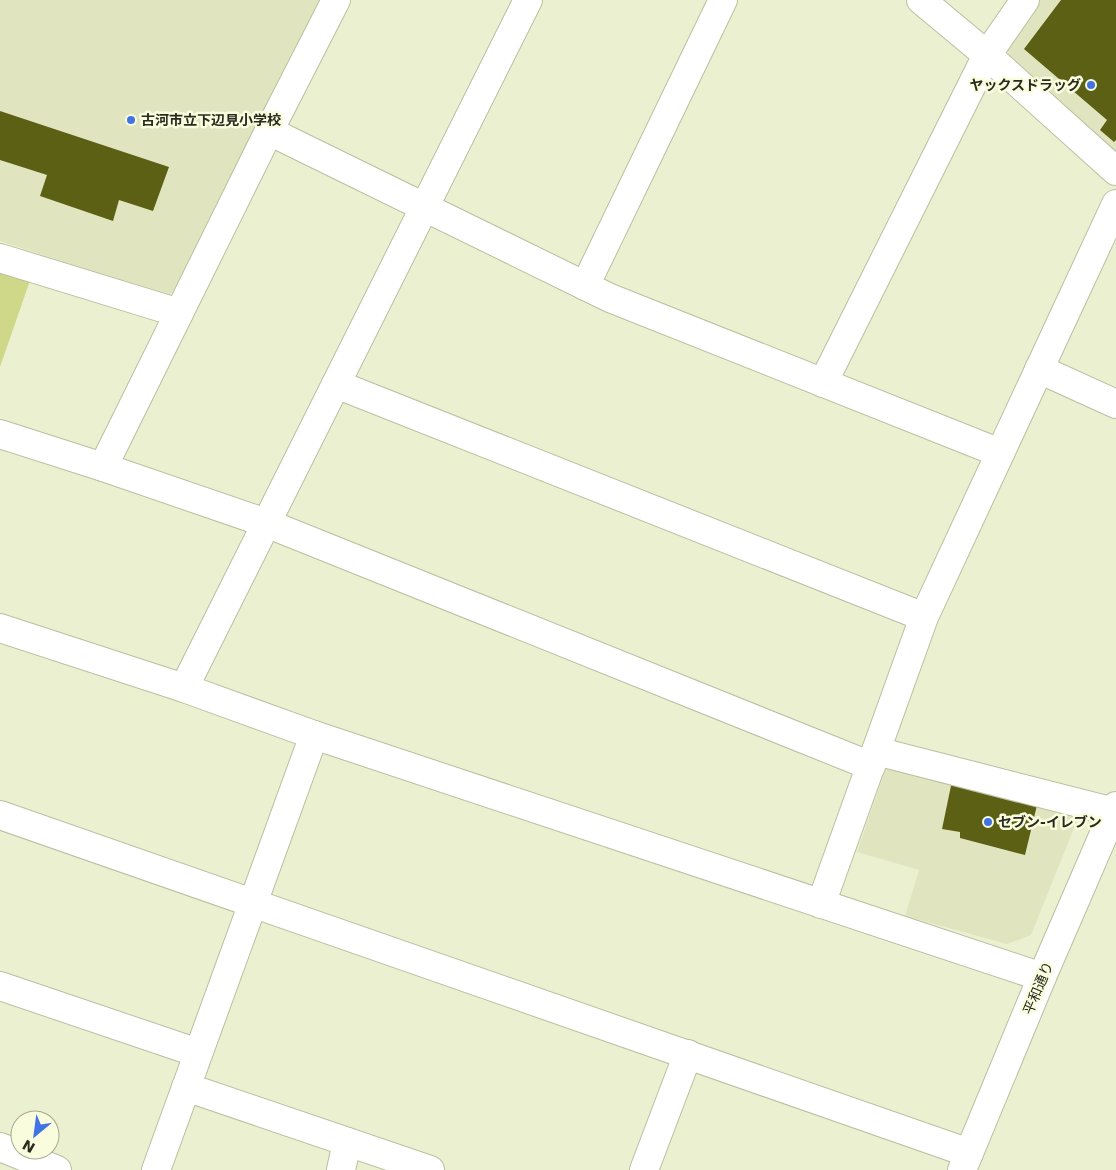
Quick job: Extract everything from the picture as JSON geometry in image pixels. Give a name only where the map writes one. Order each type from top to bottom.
[{"type":"street","points":[[103,467],[336,0]]},
{"type":"street","points":[[184,688],[528,0]]},
{"type":"street","points":[[585,286],[723,0]]},
{"type":"street","points":[[921,0],[987,55],[1116,171]]},
{"type":"street","points":[[823,383],[987,55],[1025,0]]},
{"type":"street","points":[[269,131],[610,298],[1000,453]]},
{"type":"street","points":[[821,904],[924,617],[1116,204]]},
{"type":"street","points":[[0,258],[179,313]]},
{"type":"street","points":[[1039,369],[1116,404]]},
{"type":"street","points":[[336,384],[924,617]]},
{"type":"street","points":[[0,434],[266,523],[874,758],[1115,809]]},
{"type":"street","points":[[0,628],[184,688],[314,735],[1042,977]]},
{"type":"street","points":[[156,1170],[314,735]]},
{"type":"street","name":"平和通り","points":[[965,1161],[1115,809]]},
{"type":"street","points":[[0,815],[688,1054],[965,1161]]},
{"type":"street","points":[[0,986],[198,1053]]},
{"type":"street","points":[[644,1170],[688,1054]]},
{"type":"street","points":[[186,1087],[430,1170]]},
{"type":"street","points":[[341,1170],[347,1142]]},
{"type":"street","points":[[0,1147],[57,1170]]},
{"type":"shaded area","name":"古河市立下辺見小学校","points":[[0,0],[323,0],[175,289],[168,296],[0,241]]},
{"type":"shaded area","name":"ヤックスドラッグ","points":[[1041,0],[1116,0],[1116,153],[1009,65],[1008,46]]},
{"type":"shaded area","points":[[887,765],[1081,811],[1031,935],[1007,944],[905,916],[919,870],[857,852]]},
{"type":"green space","points":[[0,258],[34,269],[0,367]]},
{"type":"building","name":"ヤックスドラッグ","points":[[1061,0],[1116,0],[1116,140],[1114,142],[1100,130],[1107,120],[1024,49]]},
{"type":"building","points":[[0,111],[169,167],[153,211],[119,200],[113,221],[40,196],[47,175],[0,160]]},
{"type":"building","points":[[952,781],[1038,801],[1025,855],[960,838],[960,832],[942,829]]},
{"type":"place","name":"ヤックスドラッグ","points":[[1091,85]]},
{"type":"place","name":"古河市立下辺見小学校","points":[[131,120]]},
{"type":"place","name":"セブン-イレブン","points":[[988,822]]}]
